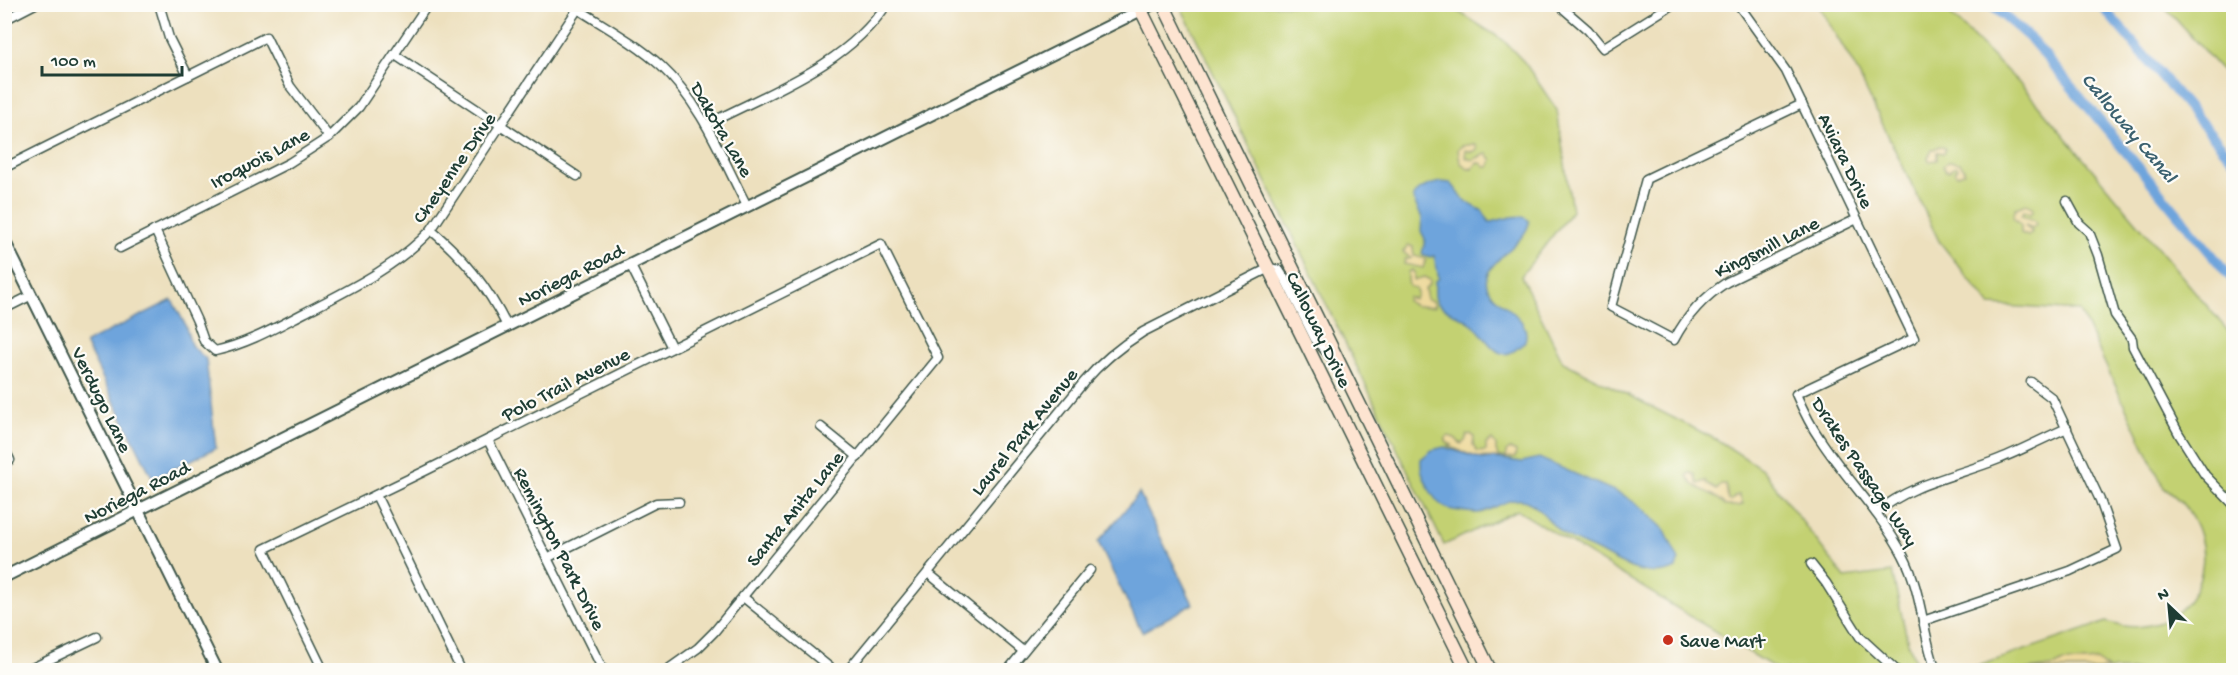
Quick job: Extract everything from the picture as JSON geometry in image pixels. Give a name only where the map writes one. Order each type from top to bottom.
[{"type":"main road","name":"Calloway Drive","points":[[1163,4],[1490,670]]},
{"type":"main road","name":"Calloway Drive","points":[[1139,8],[1467,670]]},
{"type":"street","points":[[4,20],[35,4]]},
{"type":"street","points":[[159,4],[169,38],[188,76]]},
{"type":"street","name":"Iroquois Lane","points":[[120,248],[289,163],[329,137],[360,107],[428,4]]},
{"type":"street","points":[[706,125],[824,64],[854,42],[887,4]]},
{"type":"street","name":"Noriega Road","points":[[4,577],[1139,8],[1153,4]]},
{"type":"street","points":[[1558,4],[1603,48],[1673,4]]},
{"type":"street","name":"Aviara Drive","points":[[1738,4],[1774,52],[1802,104],[1914,338],[1796,394]]},
{"type":"street","name":"Dakota Lane","points":[[580,7],[661,66],[692,102],[747,206]]},
{"type":"street","name":"Cheyenne Drive","points":[[155,230],[204,341],[215,351],[240,345],[364,282],[400,259],[431,230],[580,7]]},
{"type":"street","points":[[4,168],[266,37],[290,86],[329,137]]},
{"type":"street","points":[[395,55],[577,176]]},
{"type":"street","name":"Kingsmill Lane","points":[[1802,104],[1646,178],[1611,307],[1674,340],[1690,314],[1714,290],[1857,219]]},
{"type":"street","points":[[2067,201],[2079,223],[2089,232],[2115,315],[2132,339],[2133,347],[2179,434],[2205,475],[2234,505]]},
{"type":"street","points":[[431,230],[463,258],[477,274],[507,326]]},
{"type":"street","name":"Verdugo Lane","points":[[4,240],[217,670]]},
{"type":"street","name":"Polo Trail Avenue","points":[[323,670],[264,549],[881,244],[938,358]]},
{"type":"street","points":[[630,264],[672,348]]},
{"type":"street","points":[[1269,268],[1279,270],[1315,339],[1342,370]]},
{"type":"street","name":"Laurel Park Avenue","points":[[848,670],[1084,382],[1107,358],[1143,332],[1269,268]]},
{"type":"street","points":[[4,309],[32,295]]},
{"type":"street","name":"Santa Anita Lane","points":[[667,670],[698,648],[714,632],[938,358]]},
{"type":"street","points":[[1923,621],[2070,571],[2117,549],[2100,500],[2052,398],[2031,382]]},
{"type":"street","name":"Drakes Passage Way","points":[[1796,394],[1820,440],[1876,513],[1904,558],[1913,579],[1936,670]]},
{"type":"street","points":[[821,427],[858,457]]},
{"type":"street","points":[[1876,513],[1914,488],[2000,459],[2067,428]]},
{"type":"street","name":"Remington Park Drive","points":[[488,440],[603,670]]},
{"type":"street","points":[[4,448],[10,460]]},
{"type":"street","points":[[376,495],[461,670]]},
{"type":"street","points":[[547,558],[656,503],[679,502]]},
{"type":"street","points":[[1811,564],[1826,583],[1860,637],[1896,670]]},
{"type":"street","points":[[1008,670],[1090,570]]},
{"type":"street","points":[[928,573],[1023,651]]},
{"type":"street","points":[[743,597],[833,670]]},
{"type":"street","points":[[28,670],[97,637]]},
{"type":"green space","points":[[1180,5],[1448,5],[1503,40],[1525,63],[1557,110],[1572,211],[1521,276],[1563,362],[1719,441],[1762,469],[1845,578],[1892,572],[1908,643],[1919,670],[1778,670],[1517,510],[1444,545]]},
{"type":"green space","points":[[1818,5],[1941,5],[2024,88],[2233,337],[2233,670],[1967,670],[2106,622],[2138,627],[2165,620],[2185,605],[2198,584],[2203,560],[2199,534],[2187,509],[2164,488],[2080,311],[1990,305],[1939,241],[1855,67]]},
{"type":"green space","points":[[2163,5],[2233,5],[2233,83]]},
{"type":"sand","points":[[1474,144],[1477,150],[1472,152],[1466,150],[1465,157],[1472,160],[1487,154],[1492,160],[1489,167],[1477,163],[1473,168],[1468,169],[1460,162],[1458,149]]},
{"type":"sand","points":[[1939,146],[1945,148],[1945,152],[1937,152],[1937,160],[1929,161],[1932,150]]},
{"type":"sand","points":[[1947,162],[1960,163],[1964,173],[1957,175],[1956,166],[1946,171],[1943,166]]},
{"type":"sand","points":[[2026,204],[2032,207],[2033,211],[2030,214],[2024,211],[2021,216],[2034,220],[2036,225],[2032,228],[2025,225],[2032,232],[2028,236],[2021,233],[2021,225],[2013,217],[2016,208]]},
{"type":"sand","points":[[1408,245],[1413,247],[1414,256],[1426,259],[1423,268],[1404,264],[1405,259],[1411,258],[1403,252]]},
{"type":"sand","points":[[1412,270],[1414,280],[1424,277],[1430,280],[1430,284],[1425,289],[1427,300],[1434,302],[1434,307],[1415,306],[1407,301],[1408,297],[1415,299],[1417,294],[1416,289],[1409,286],[1408,272]]},
{"type":"sand","points":[[1471,434],[1474,437],[1473,445],[1477,452],[1486,451],[1486,444],[1492,440],[1496,445],[1498,456],[1505,458],[1476,457],[1448,446],[1452,445],[1446,442],[1449,436],[1461,444],[1467,435]]},
{"type":"sand","points":[[1510,449],[1516,452],[1515,458],[1506,458],[1506,452]]},
{"type":"sand","points":[[1689,473],[1694,474],[1698,484],[1705,481],[1717,490],[1721,484],[1726,485],[1728,500],[1731,501],[1739,495],[1743,504],[1725,506],[1716,497],[1694,485],[1687,476]]},
{"type":"sand","points":[[2097,660],[2108,670],[2028,670],[2056,666],[2063,662]]},
{"type":"water","points":[[1442,182],[1451,183],[1466,202],[1483,211],[1489,222],[1516,217],[1529,221],[1521,237],[1497,261],[1487,277],[1487,285],[1491,292],[1518,317],[1526,332],[1525,341],[1508,354],[1494,349],[1471,323],[1438,304],[1435,299],[1435,282],[1439,278],[1434,256],[1422,254],[1425,239],[1421,231],[1422,218],[1413,199],[1421,189]]},
{"type":"water","points":[[172,300],[185,324],[191,345],[206,359],[216,448],[153,479],[85,343]]},
{"type":"water","points":[[1444,447],[1482,459],[1495,458],[1522,462],[1539,458],[1623,495],[1641,507],[1664,529],[1679,560],[1676,568],[1658,573],[1639,570],[1620,563],[1564,535],[1540,510],[1526,501],[1514,500],[1478,513],[1445,507],[1438,502],[1429,489],[1421,463],[1421,459],[1432,450]]},
{"type":"water","points":[[1139,493],[1193,604],[1142,632],[1098,542]]},
{"type":"waterway","name":"Calloway Canal","points":[[1990,4],[2032,40],[2234,281]]},
{"type":"waterway","points":[[2100,4],[2234,161]]},
{"type":"place","name":"Save Mart","points":[[1668,640]]}]
